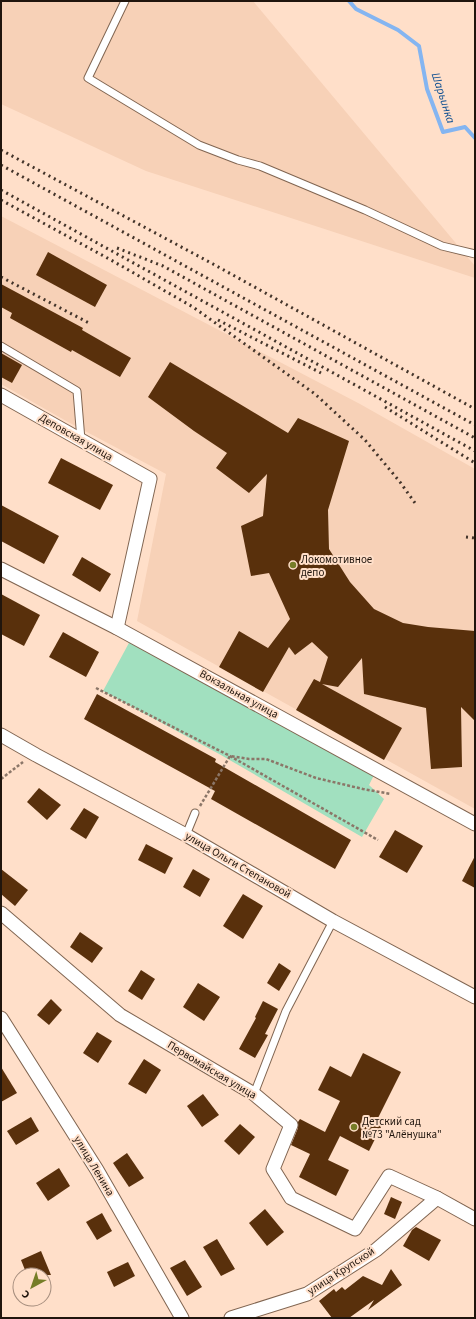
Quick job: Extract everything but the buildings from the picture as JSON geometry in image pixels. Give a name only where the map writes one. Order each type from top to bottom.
[{"type":"street","name":"Деповская улица","points":[[1,395],[150,479],[117,628]]},
{"type":"street","name":"Вокзальная улица","points":[[1,569],[117,628],[475,824]]},
{"type":"street","name":"улица Ольги Степановой","points":[[1,735],[33,754],[186,835],[333,921],[475,997]]},
{"type":"street","name":"Первомайская улица","points":[[1,913],[120,1015],[254,1094],[291,1125],[273,1169],[291,1198],[355,1229],[389,1176],[437,1198],[475,1219]]},
{"type":"street","name":"улица Ленина","points":[[1,1018],[97,1170],[182,1318]]},
{"type":"street","name":"улица Крупской","points":[[231,1318],[307,1294],[376,1250],[437,1198]]},
{"type":"lane","points":[[124,1],[88,78],[199,145],[267,169],[364,210],[442,246],[475,254]]},
{"type":"lane","points":[[1,346],[77,390],[81,440]]},
{"type":"lane","points":[[186,835],[195,813]]},
{"type":"lane","points":[[254,1094],[286,1011],[333,921]]},
{"type":"path","points":[[96,688],[230,756],[378,840]]},
{"type":"path","points":[[1,779],[33,754]]},
{"type":"path","points":[[230,756],[250,759],[266,759],[316,778],[363,790],[397,795]]},
{"type":"path","points":[[195,813],[230,756]]},
{"type":"shaded area","points":[[1,1],[253,1],[475,266],[475,278],[146,171],[1,104]]},
{"type":"shaded area","points":[[1,216],[360,404],[475,469],[475,809],[137,621],[166,474],[68,422],[1,384]]},
{"type":"green space","points":[[130,641],[374,775],[369,785],[384,799],[362,837],[221,755],[103,691]]},
{"type":"waterway","name":"Шарьинка","points":[[349,1],[356,9],[398,30],[419,46],[427,89],[443,132],[465,127],[475,138]]},
{"type":"railway","points":[[1,150],[213,264],[475,409]]},
{"type":"railway","points":[[1,165],[475,425]]},
{"type":"railway","points":[[1,190],[475,451]]},
{"type":"railway","points":[[1,200],[193,307],[315,394],[365,440],[400,482],[415,503]]},
{"type":"railway","points":[[117,248],[163,266],[475,438]]},
{"type":"railway","points":[[1,277],[89,323]]},
{"type":"railway","points":[[218,320],[321,373]]},
{"type":"railway","points":[[385,407],[475,463]]},
{"type":"railway","points":[[466,537],[475,538]]},
{"type":"place","name":"Локомотивное депо","points":[[293,565]]},
{"type":"place","name":"Детский сад №73 \"Алёнушка\"","points":[[354,1127]]}]
